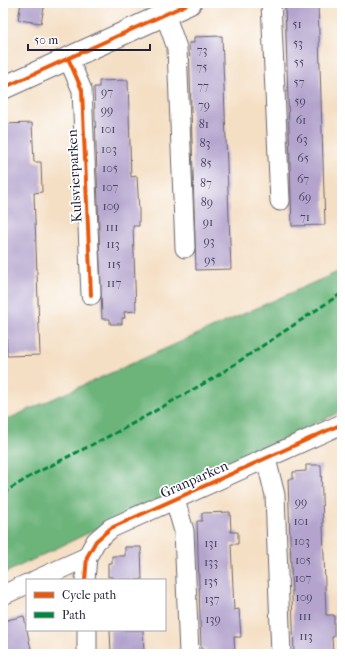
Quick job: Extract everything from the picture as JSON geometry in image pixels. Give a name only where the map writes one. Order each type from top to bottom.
[{"type":"street","points":[[3,88],[190,3]]},
{"type":"street","points":[[271,3],[280,202]]},
{"type":"street","points":[[165,14],[178,48],[185,248]]},
{"type":"street","name":"Kulsvierparken","points":[[68,58],[82,90],[91,295]]},
{"type":"street","name":"Granparken","points":[[85,579],[87,557],[96,541],[111,528],[342,424]]},
{"type":"street","points":[[266,459],[275,495],[281,654]]},
{"type":"street","name":"Granparken","points":[[175,500],[184,531],[189,654]]},
{"type":"street","points":[[38,579],[87,557]]},
{"type":"street","points":[[3,595],[26,584]]},
{"type":"street","points":[[87,631],[87,654]]},
{"type":"green space","points":[[342,270],[342,411],[3,574],[3,421]]},
{"type":"building","points":[[21,3],[45,3],[41,23],[18,20]]},
{"type":"building","points":[[285,3],[318,3],[325,225],[292,226]]},
{"type":"building","points":[[222,36],[231,269],[196,270],[189,43],[194,43],[194,37]]},
{"type":"building","points":[[128,80],[131,177],[137,176],[139,211],[139,226],[133,226],[136,311],[124,312],[125,318],[122,318],[122,324],[110,324],[110,319],[102,319],[94,87],[99,87],[99,81]]},
{"type":"building","points":[[32,123],[34,162],[41,162],[42,192],[34,193],[40,355],[7,356],[3,245],[3,124]]},
{"type":"building","points":[[306,465],[321,465],[326,615],[334,615],[334,637],[332,637],[333,654],[294,654],[288,479],[293,479],[293,472],[306,471]]},
{"type":"building","points":[[230,512],[231,532],[238,532],[238,544],[231,544],[234,610],[239,609],[241,637],[234,637],[235,654],[206,654],[206,649],[201,649],[197,521],[202,521],[202,513]]},
{"type":"building","points":[[125,547],[141,547],[142,579],[113,579],[112,577],[108,577],[108,563],[112,563],[112,556],[125,556]]},
{"type":"building","points":[[24,616],[32,654],[3,654],[3,621]]},
{"type":"building","points":[[110,631],[143,631],[144,654],[111,654]]},
{"type":"marked path","points":[[3,493],[36,473],[123,429],[217,376],[342,293]]},
{"type":"cycle path","points":[[3,88],[190,3]]},
{"type":"cycle path","points":[[68,58],[82,90],[91,295]]},
{"type":"cycle path","points":[[85,579],[87,557],[96,541],[111,528],[342,424]]}]
